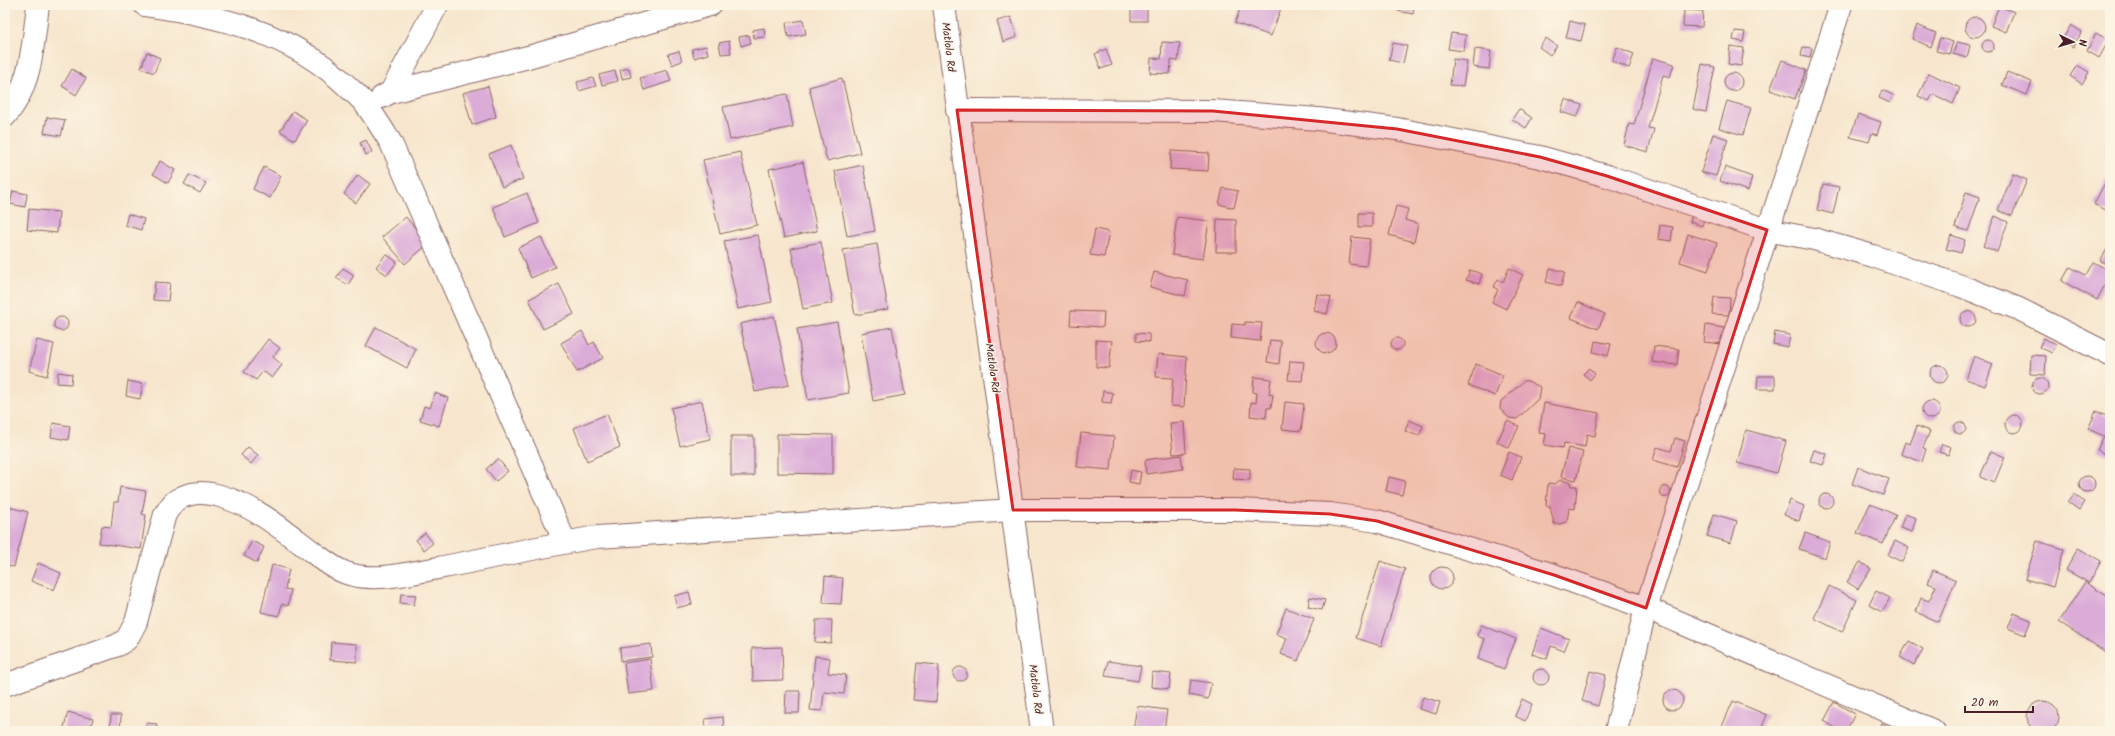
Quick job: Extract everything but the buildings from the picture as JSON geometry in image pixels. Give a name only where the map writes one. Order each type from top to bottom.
[{"type":"street","points":[[5,116],[12,109],[20,94],[28,71],[38,5]]},
{"type":"street","points":[[145,5],[198,13],[243,26],[280,40],[304,53],[335,75],[366,104],[391,143],[565,542]]},
{"type":"street","points":[[391,92],[437,5]]},
{"type":"street","points":[[366,104],[391,92],[528,57],[710,5]]},
{"type":"street","name":"Matlola Rd","points":[[944,5],[1042,731]]},
{"type":"street","points":[[1616,731],[1646,608],[1841,5]]},
{"type":"street","points":[[957,110],[1213,111],[1318,119],[1397,129],[1547,159],[1660,193],[1768,230],[1814,239],[1872,256],[1961,286],[2019,309],[2110,355]]},
{"type":"street","points":[[5,686],[118,645],[127,639],[136,622],[165,514],[176,500],[192,493],[210,493],[235,500],[255,510],[331,565],[345,573],[357,576],[400,575],[505,556],[565,542],[598,537],[1013,510],[1235,510],[1330,514],[1377,521],[1554,574],[1646,608],[1934,731]]},
{"type":"highlighted area","points":[[957,110],[1213,111],[1397,129],[1540,157],[1607,176],[1767,230],[1646,608],[1554,575],[1377,521],[1330,514],[1235,510],[1013,510]]}]
